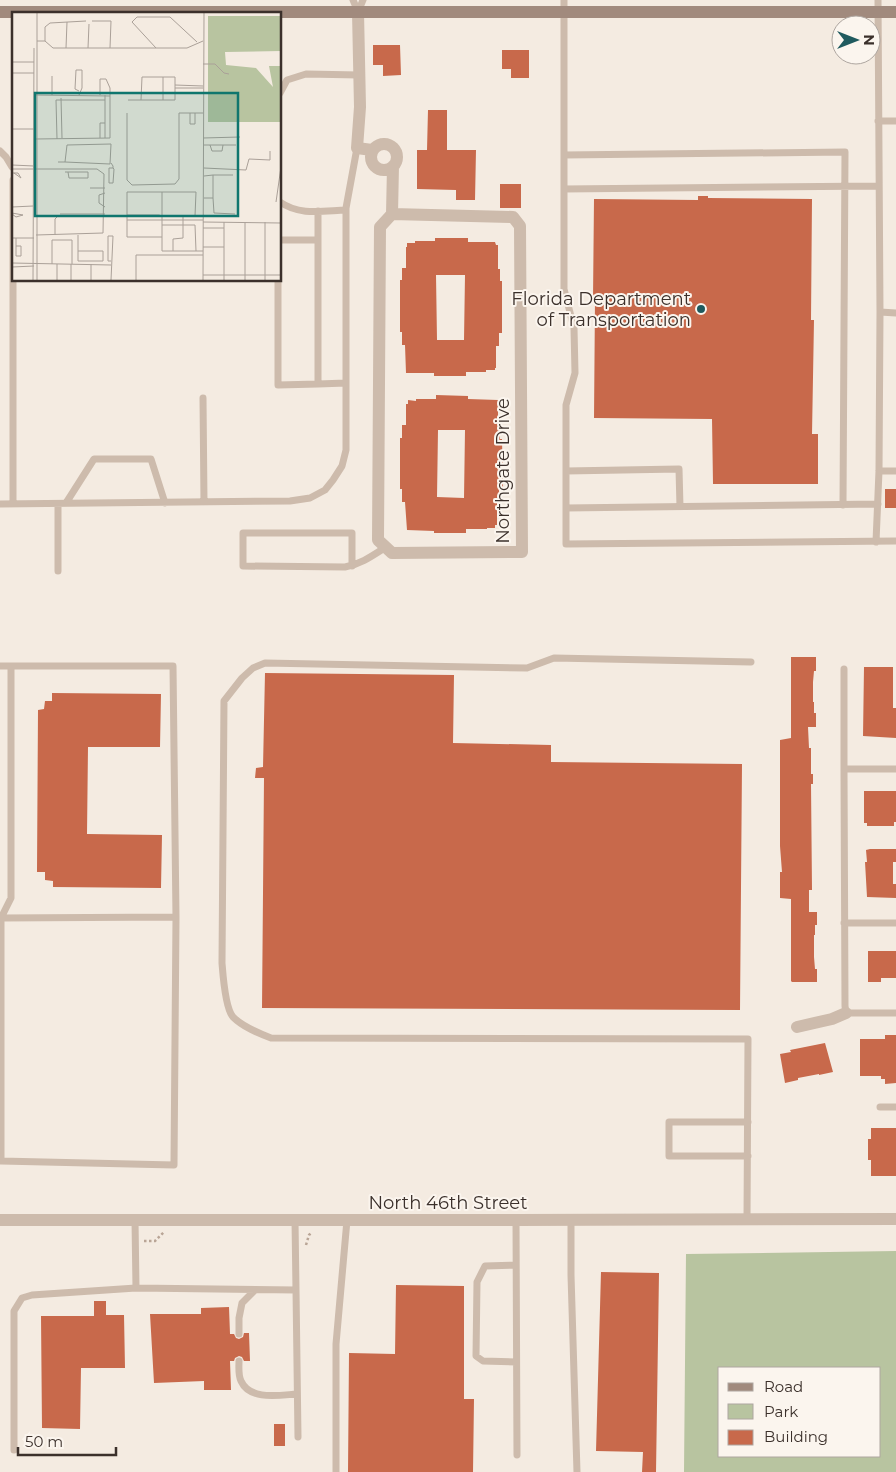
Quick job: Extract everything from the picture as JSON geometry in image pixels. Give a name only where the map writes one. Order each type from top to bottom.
[{"type":"main road","points":[[0,12],[358,4],[878,6],[896,12]]},
{"type":"street","points":[[358,4],[360,107],[357,148],[372,150]]},
{"type":"street","points":[[381,144],[393,147],[397,154],[396,163],[385,170],[376,168],[370,157],[372,150],[381,144]]},
{"type":"street","points":[[386,547],[378,540],[380,227],[392,214],[393,166]]},
{"type":"street","name":"Northgate Drive","points":[[386,547],[392,553],[522,552],[520,226],[513,217],[392,214]]},
{"type":"street","points":[[797,1027],[832,1020],[846,1013]]},
{"type":"street","name":"North 46th Street","points":[[0,1220],[896,1219]]},
{"type":"lane","points":[[563,6],[564,289],[574,328],[574,373],[566,405],[566,544],[896,541]]},
{"type":"lane","points":[[876,542],[879,471],[880,312],[878,6]]},
{"type":"lane","points":[[281,91],[287,80],[306,74],[359,74]]},
{"type":"lane","points":[[878,121],[896,121]]},
{"type":"lane","points":[[0,504],[290,502],[310,498],[325,490],[342,466],[346,450],[346,210],[357,148]]},
{"type":"lane","points":[[0,151],[12,167]]},
{"type":"lane","points":[[564,155],[845,152],[843,504]]},
{"type":"lane","points":[[564,189],[879,186]]},
{"type":"lane","points":[[281,203],[295,210],[346,210]]},
{"type":"lane","points":[[318,211],[318,384]]},
{"type":"lane","points":[[281,240],[318,240]]},
{"type":"lane","points":[[13,281],[13,504]]},
{"type":"lane","points":[[278,281],[278,385],[346,383]]},
{"type":"lane","points":[[880,312],[896,313]]},
{"type":"lane","points":[[203,398],[204,502]]},
{"type":"lane","points":[[58,570],[62,503],[94,459],[151,459],[165,503]]},
{"type":"lane","points":[[566,470],[679,469],[680,507]]},
{"type":"lane","points":[[879,471],[896,471]]},
{"type":"lane","points":[[566,508],[878,504]]},
{"type":"lane","points":[[352,566],[352,534],[243,533],[243,566],[345,567],[352,566],[364,561],[386,547]]},
{"type":"lane","points":[[747,1219],[748,1039],[271,1038],[250,1029],[232,1016],[224,989],[222,963],[224,701],[242,678],[253,668],[265,663],[527,668],[554,658],[751,662]]},
{"type":"lane","points":[[0,666],[11,666],[172,666],[176,917],[174,1165],[1,1161],[1,918],[11,898],[11,666]]},
{"type":"lane","points":[[844,669],[844,1000],[846,1013],[896,1013]]},
{"type":"lane","points":[[844,769],[896,769]]},
{"type":"lane","points":[[1,918],[176,917]]},
{"type":"lane","points":[[844,923],[896,923]]},
{"type":"lane","points":[[880,1107],[896,1107]]},
{"type":"lane","points":[[748,1122],[669,1122],[669,1156],[748,1156]]},
{"type":"lane","points":[[571,1219],[577,1472]]},
{"type":"lane","points":[[135,1220],[136,1288]]},
{"type":"lane","points":[[295,1220],[298,1437]]},
{"type":"lane","points":[[336,1472],[336,1344],[347,1220]]},
{"type":"lane","points":[[516,1220],[517,1455]]},
{"type":"lane","points":[[516,1265],[485,1266],[477,1282],[476,1356],[483,1361],[516,1362]]},
{"type":"lane","points":[[14,1450],[14,1310],[22,1298],[32,1295],[136,1288],[296,1290]]},
{"type":"lane","points":[[239,1334],[239,1318],[242,1303],[255,1290]]},
{"type":"lane","points":[[239,1361],[241,1380],[246,1389],[257,1394],[274,1396],[297,1394]]},
{"type":"path","points":[[306,1246],[309,1235],[315,1230]]},
{"type":"green space","points":[[896,1251],[896,1472],[684,1472],[686,1254]]},
{"type":"building","points":[[373,45],[400,45],[401,75],[383,76],[383,65],[373,65]]},
{"type":"building","points":[[502,50],[529,50],[529,78],[511,78],[511,69],[502,69]]},
{"type":"building","points":[[428,110],[447,110],[447,150],[476,150],[475,200],[456,200],[456,190],[417,189],[417,150],[427,150]]},
{"type":"building","points":[[500,184],[521,184],[521,208],[500,208]]},
{"type":"building","name":"Florida Department of Transportation","points":[[698,196],[708,196],[708,198],[812,199],[811,320],[814,320],[812,434],[818,434],[818,484],[713,484],[712,419],[594,418],[594,199],[698,200]]},
{"type":"building","points":[[435,238],[468,238],[468,242],[495,242],[498,245],[498,269],[500,269],[500,281],[502,281],[502,333],[499,333],[499,346],[496,346],[495,370],[466,372],[466,376],[434,376],[434,373],[406,373],[405,345],[402,345],[402,332],[400,332],[400,280],[402,280],[402,268],[406,268],[406,247],[407,243],[415,243],[415,241],[435,241]],"holes":[[[436,275],[465,275],[464,340],[437,340]]]},
{"type":"building","points":[[436,395],[468,396],[468,399],[498,400],[498,426],[500,426],[500,439],[502,439],[503,490],[499,490],[497,525],[495,525],[495,528],[466,529],[466,533],[434,533],[434,531],[407,530],[405,502],[402,502],[402,489],[400,489],[400,438],[402,438],[402,425],[406,425],[406,404],[408,404],[408,400],[436,399]],"holes":[[[438,430],[465,430],[464,498],[437,497]]]},
{"type":"building","points":[[885,489],[896,489],[896,508],[885,508]]},
{"type":"building","points":[[791,657],[816,657],[813,702],[814,713],[816,713],[816,727],[808,727],[809,748],[811,748],[811,774],[813,774],[813,784],[811,784],[812,890],[809,890],[809,912],[817,912],[814,957],[815,969],[817,969],[817,982],[791,981],[791,899],[780,898],[780,872],[782,872],[780,846],[780,740],[791,738]]},
{"type":"building","points":[[864,667],[893,667],[893,708],[896,708],[896,738],[863,736]]},
{"type":"building","points":[[265,673],[454,675],[453,743],[551,745],[551,762],[742,764],[740,1010],[262,1008],[264,778],[255,778],[256,768],[263,767]]},
{"type":"building","points":[[52,693],[161,694],[160,747],[88,747],[87,834],[162,835],[161,888],[53,887],[53,881],[45,880],[45,872],[37,872],[38,710],[44,709],[45,701],[52,701]]},
{"type":"building","points":[[864,791],[896,791],[896,822],[894,822],[894,826],[867,826],[867,823],[864,823]]},
{"type":"building","points":[[896,849],[896,862],[893,862],[893,884],[896,884],[896,898],[867,897],[865,862],[867,862],[866,850]]},
{"type":"building","points":[[868,951],[896,951],[896,978],[881,978],[881,982],[868,982]]},
{"type":"building","points":[[885,1035],[896,1035],[896,1083],[885,1084],[885,1079],[881,1079],[881,1076],[860,1076],[860,1039],[885,1039]]},
{"type":"building","points":[[825,1043],[833,1072],[798,1078],[798,1080],[785,1083],[780,1054],[791,1052],[790,1050]]},
{"type":"building","points":[[871,1128],[896,1128],[896,1176],[871,1176],[871,1160],[868,1160],[868,1139],[871,1139]]},
{"type":"building","points":[[601,1272],[659,1273],[656,1472],[642,1472],[643,1452],[596,1451]]},
{"type":"building","points":[[396,1285],[464,1286],[464,1399],[474,1399],[473,1472],[348,1472],[349,1353],[395,1354]]},
{"type":"building","points":[[94,1301],[106,1301],[106,1315],[124,1315],[125,1368],[81,1368],[80,1429],[42,1428],[41,1316],[94,1316]]},
{"type":"building","points":[[229,1307],[230,1334],[234,1334],[239,1339],[243,1337],[244,1333],[249,1333],[250,1361],[244,1361],[239,1356],[234,1361],[230,1361],[231,1390],[204,1390],[204,1381],[154,1383],[150,1314],[201,1314],[201,1308]]},
{"type":"building","points":[[274,1424],[285,1424],[285,1446],[274,1446]]},
{"type":"place","name":"Florida Department of Transportation","points":[[701,309]]}]
